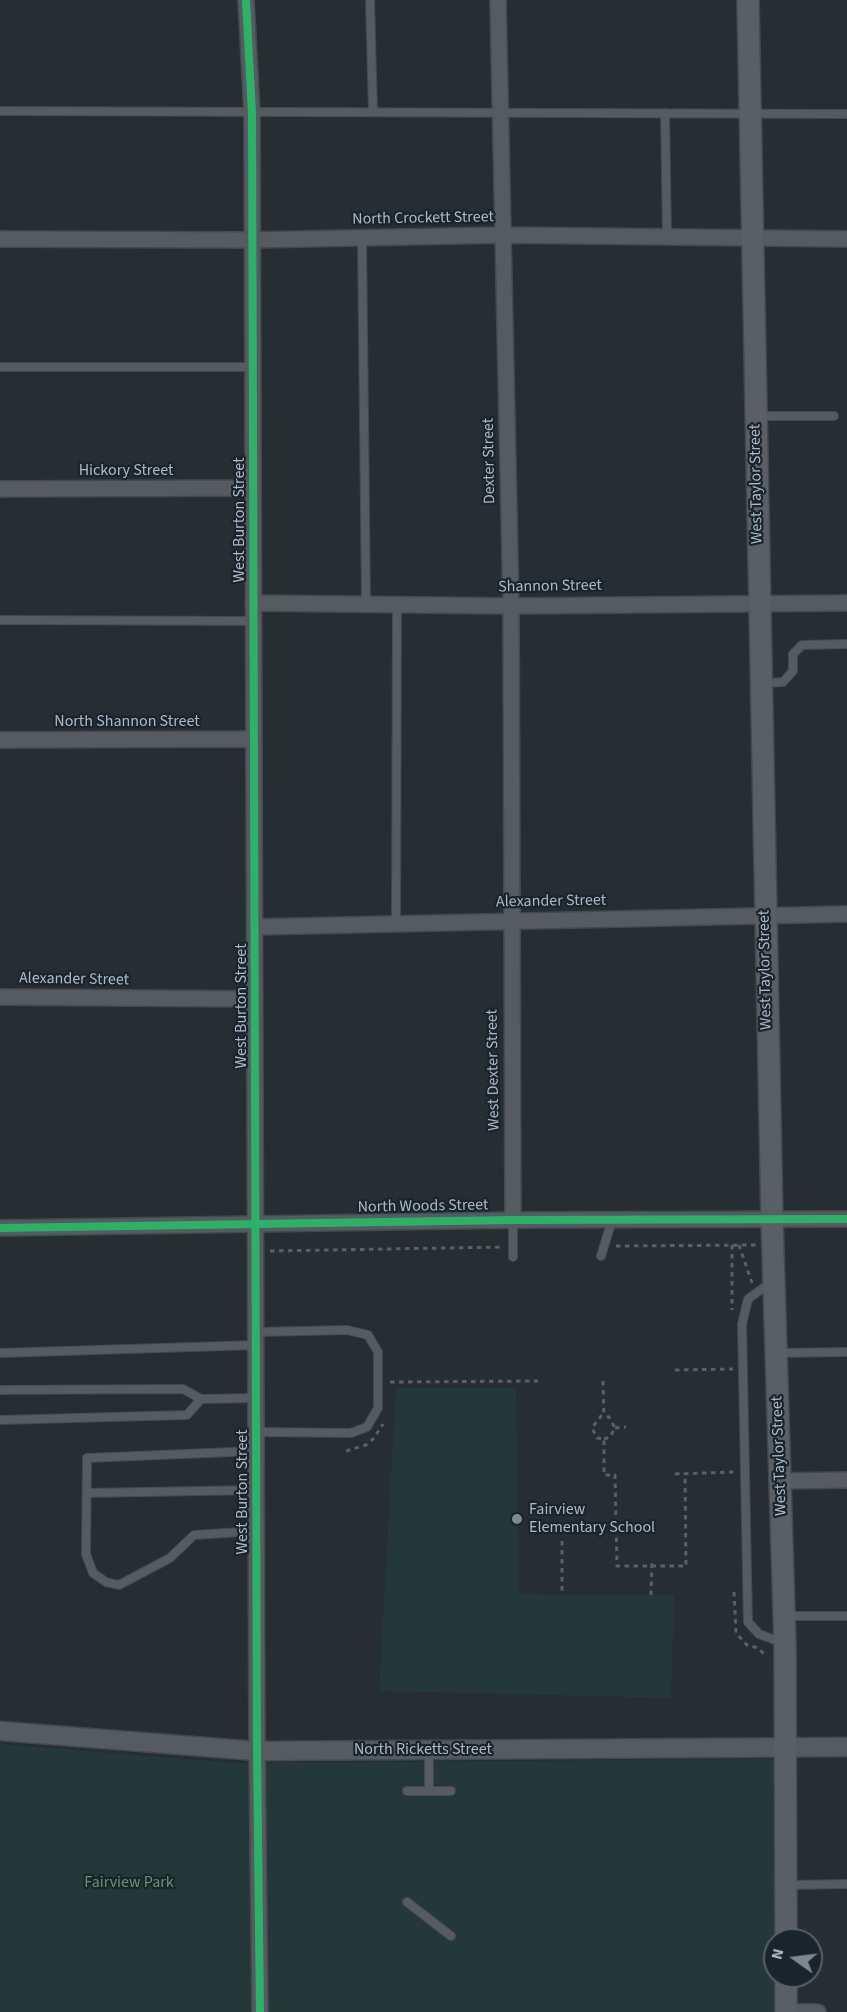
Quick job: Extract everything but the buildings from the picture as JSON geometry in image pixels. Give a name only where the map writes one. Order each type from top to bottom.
[{"type":"main road","name":"West Taylor Street","points":[[748,0],[772,1230],[785,1617],[786,1928]]},
{"type":"main road","points":[[786,1988],[786,2012]]},
{"type":"street","name":"West Burton Street","points":[[246,0],[252,113],[257,1751],[260,2012]]},
{"type":"street","name":"Dexter Street","points":[[498,0],[512,606],[510,921]]},
{"type":"street","name":"North Crockett Street","points":[[0,239],[252,240],[503,235],[847,239]]},
{"type":"street","name":"Hickory Street","points":[[0,489],[253,488]]},
{"type":"street","name":"Shannon Street","points":[[254,603],[512,606],[847,603]]},
{"type":"street","name":"North Shannon Street","points":[[0,740],[254,739]]},
{"type":"street","name":"Alexander Street","points":[[255,927],[847,914]]},
{"type":"street","name":"West Dexter Street","points":[[510,921],[513,1220]]},
{"type":"street","name":"Alexander Street","points":[[0,997],[255,999]]},
{"type":"street","name":"North Woods Street","points":[[0,1228],[612,1220],[772,1230],[847,1219]]},
{"type":"street","points":[[781,1481],[847,1480]]},
{"type":"street","name":"North Ricketts Street","points":[[0,1731],[257,1751],[847,1747]]},
{"type":"street","points":[[786,2012],[818,2012]]},
{"type":"lane","points":[[370,0],[373,112]]},
{"type":"lane","points":[[0,111],[847,114]]},
{"type":"lane","points":[[665,113],[667,237]]},
{"type":"lane","points":[[362,238],[366,604]]},
{"type":"lane","points":[[0,367],[253,367]]},
{"type":"lane","points":[[756,416],[834,416]]},
{"type":"lane","points":[[396,924],[397,605]]},
{"type":"lane","points":[[0,620],[254,621]]},
{"type":"lane","points":[[760,683],[783,682],[792,671],[793,654],[802,645],[847,644]]},
{"type":"lane","points":[[513,1220],[513,1257]]},
{"type":"lane","points":[[601,1256],[612,1220]]},
{"type":"lane","points":[[774,1281],[748,1299],[742,1324],[748,1622],[759,1634],[785,1644]]},
{"type":"lane","points":[[0,1353],[256,1338],[347,1330],[368,1335],[378,1352],[378,1408],[367,1427],[351,1433],[257,1432]]},
{"type":"lane","points":[[776,1353],[847,1352]]},
{"type":"lane","points":[[0,1390],[183,1389],[201,1399],[257,1398]]},
{"type":"lane","points":[[0,1420],[187,1414],[201,1399]]},
{"type":"lane","points":[[257,1451],[87,1458],[86,1554],[93,1573],[106,1582],[119,1586],[170,1558],[194,1535],[257,1532]]},
{"type":"lane","points":[[87,1493],[257,1490]]},
{"type":"lane","points":[[785,1617],[847,1616]]},
{"type":"lane","points":[[429,1750],[429,1791]]},
{"type":"lane","points":[[407,1791],[451,1791]]},
{"type":"lane","points":[[786,1885],[847,1884]]},
{"type":"lane","points":[[407,1902],[452,1936]]},
{"type":"path","points":[[613,1246],[754,1245],[772,1230]]},
{"type":"path","points":[[739,1245],[755,1294]]},
{"type":"path","points":[[256,1251],[505,1247]]},
{"type":"path","points":[[675,1370],[743,1369]]},
{"type":"path","points":[[462,1377],[462,1382]]},
{"type":"path","points":[[378,1383],[538,1381]]},
{"type":"path","points":[[603,1381],[604,1417]]},
{"type":"path","points":[[601,1416],[609,1417],[615,1428],[610,1437],[604,1439],[597,1438],[592,1428],[601,1416]]},
{"type":"path","points":[[615,1428],[626,1427]]},
{"type":"path","points":[[604,1439],[604,1475],[615,1475],[617,1566],[686,1566],[685,1474]]},
{"type":"path","points":[[675,1474],[745,1472]]},
{"type":"path","points":[[562,1541],[562,1595]]},
{"type":"path","points":[[651,1595],[652,1561]]},
{"type":"green space","points":[[396,1388],[516,1388],[519,1594],[674,1595],[671,1698],[379,1691]]},
{"type":"green space","name":"Fairview Park","points":[[0,1744],[236,1763],[774,1759],[775,1928],[763,1928],[763,1988],[775,1988],[775,2012],[0,2012]]},
{"type":"cycle path","points":[[246,0],[252,113],[257,1751],[260,2012]]},
{"type":"cycle path","points":[[0,1228],[513,1220],[847,1219]]},
{"type":"place","name":"Fairview Elementary School","points":[[517,1519]]}]
